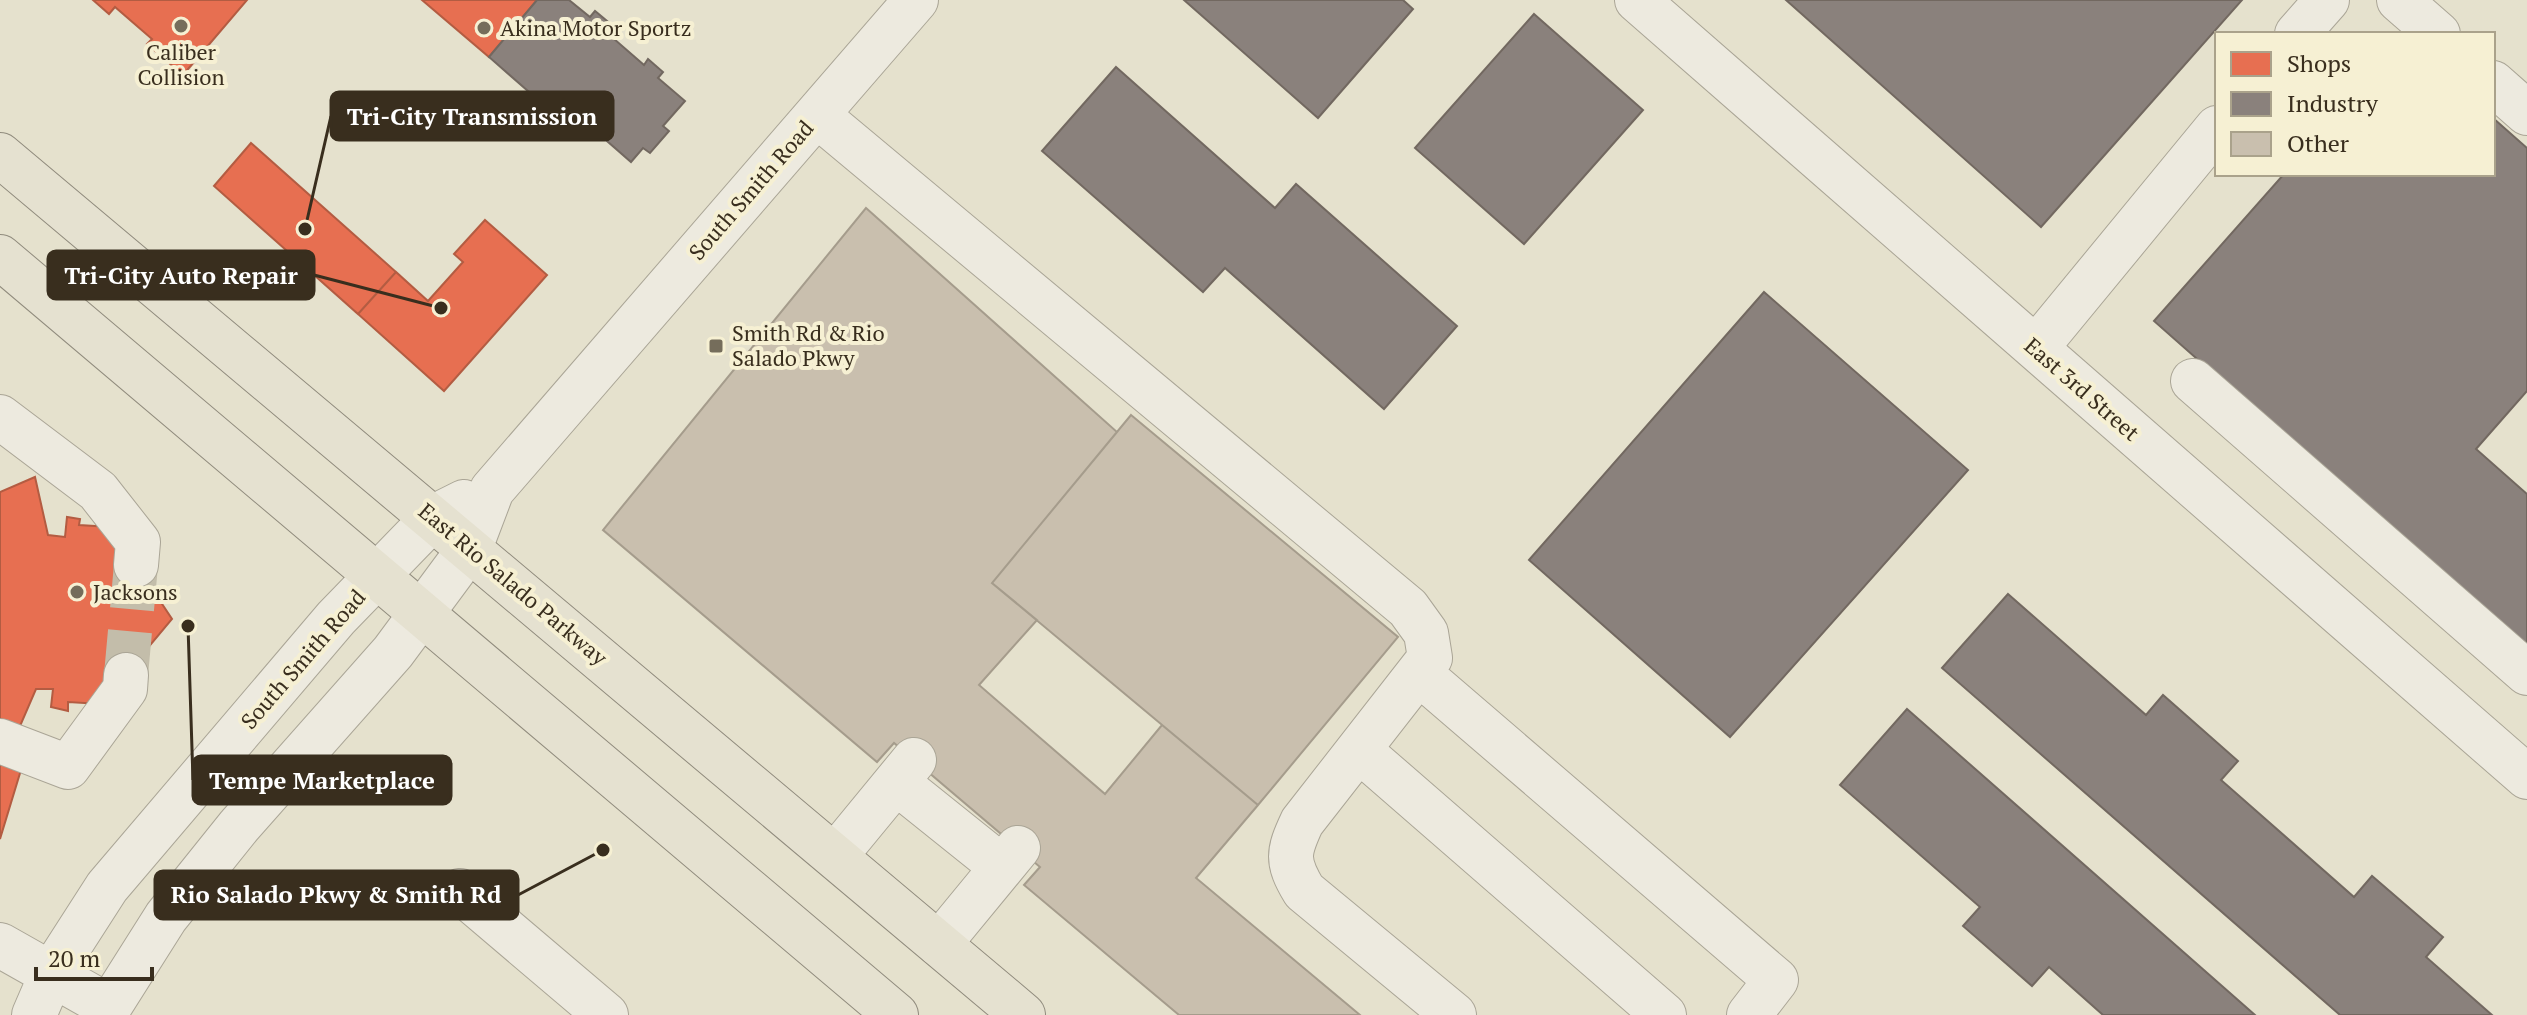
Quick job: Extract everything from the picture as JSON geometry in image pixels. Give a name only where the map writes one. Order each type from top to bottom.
[{"type":"main road","name":"East Rio Salado Parkway","points":[[0,155],[1023,1015]]},
{"type":"main road","points":[[0,257],[896,1015]]},
{"type":"street","name":"South Smith Road","points":[[106,1010],[166,917],[239,826],[393,652],[422,613],[470,548],[492,490],[916,0]]},
{"type":"street","name":"East 3rd Street","points":[[1637,0],[2527,777]]},
{"type":"street","points":[[2399,0],[2436,32]]},
{"type":"street","points":[[2495,85],[2527,113]]},
{"type":"street","points":[[817,115],[1408,608],[1426,633],[1430,658],[1420,674],[1302,822],[1290,849],[1292,871],[1304,891],[1454,1015]]},
{"type":"street","points":[[2036,348],[2215,130]]},
{"type":"street","points":[[2193,381],[2527,673]]},
{"type":"street","points":[[0,417],[98,491],[138,542],[136,565]]},
{"type":"street","name":"South Smith Road","points":[[34,1015],[51,976],[107,887],[336,618],[434,517],[492,490]]},
{"type":"street","points":[[1420,674],[1776,980],[1749,1015]]},
{"type":"street","points":[[0,741],[68,767],[125,689],[126,675]]},
{"type":"street","points":[[1359,750],[1664,1015]]},
{"type":"street","points":[[835,856],[905,771],[1010,857],[939,944]]},
{"type":"street","points":[[460,891],[606,1015]]},
{"type":"street","points":[[0,945],[106,1010]]},
{"type":"building: Shops","name":"Caliber Collision","points":[[93,0],[247,0],[183,75],[147,44],[152,39],[115,7],[109,14]]},
{"type":"building: Shops","name":"Akina Motor Sportz","points":[[422,0],[537,0],[489,57]]},
{"type":"building: Shops","points":[[251,143],[396,272],[358,314],[214,186]]},
{"type":"building: Shops","points":[[485,220],[547,275],[444,391],[358,314],[396,272],[428,301],[463,262],[454,254]]},
{"type":"building: Shops","name":"Jacksons","points":[[35,477],[48,535],[65,537],[67,517],[80,519],[79,525],[111,527],[172,619],[101,704],[68,702],[68,711],[51,707],[53,689],[36,689],[14,740],[0,734],[0,492]]},
{"type":"building: Shops","points":[[0,752],[24,760],[0,839]]},
{"type":"building: Industry","points":[[537,0],[569,0],[590,17],[595,11],[612,25],[606,32],[644,65],[648,59],[663,72],[658,78],[685,101],[663,126],[669,131],[650,153],[643,148],[631,162],[584,121],[575,132],[489,57]]},
{"type":"building: Industry","points":[[1184,0],[1403,0],[1413,9],[1318,118]]},
{"type":"building: Industry","points":[[1786,0],[2242,0],[2041,227]]},
{"type":"building: Industry","points":[[1534,14],[1643,110],[1524,244],[1415,148]]},
{"type":"building: Industry","points":[[1116,67],[1275,208],[1296,184],[1457,326],[1384,409],[1225,268],[1203,292],[1042,151]]},
{"type":"building: Industry","points":[[2495,120],[2527,148],[2527,391],[2476,449],[2527,494],[2527,650],[2154,321],[2282,176],[2495,176]]},
{"type":"building: Industry","points":[[1764,292],[1968,470],[1730,737],[1529,560]]},
{"type":"building: Industry","points":[[2008,594],[2146,715],[2163,695],[2238,761],[2221,780],[2354,897],[2372,876],[2443,937],[2426,957],[2492,1015],[2340,1015],[1942,668]]},
{"type":"building: Industry","points":[[1907,709],[2255,1015],[2103,1015],[2049,967],[2032,986],[1963,926],[1980,907],[1840,785]]},
{"type":"building: Other","points":[[866,208],[1117,432],[992,583],[1037,620],[979,685],[1105,794],[1162,725],[1258,805],[1196,878],[1360,1015],[1179,1015],[1024,885],[1040,867],[894,743],[877,762],[603,530]]},
{"type":"building: Other","points":[[1131,415],[1398,637],[1258,805],[992,583]]},
{"type":"tunnel","points":[[126,675],[136,565]]},
{"type":"place","name":"Caliber Collision","points":[[181,26]]},
{"type":"place","name":"Akina Motor Sportz","points":[[484,28]]},
{"type":"place","name":"Tri-City Transmission","points":[[305,229]]},
{"type":"place","name":"Tri-City Auto Repair","points":[[441,308]]},
{"type":"place","name":"Smith Rd & Rio Salado Pkwy","points":[[716,346]]},
{"type":"place","name":"Jacksons","points":[[77,592]]},
{"type":"place","name":"Tempe Marketplace","points":[[188,626]]},
{"type":"place","name":"Rio Salado Pkwy & Smith Rd","points":[[603,850]]}]
